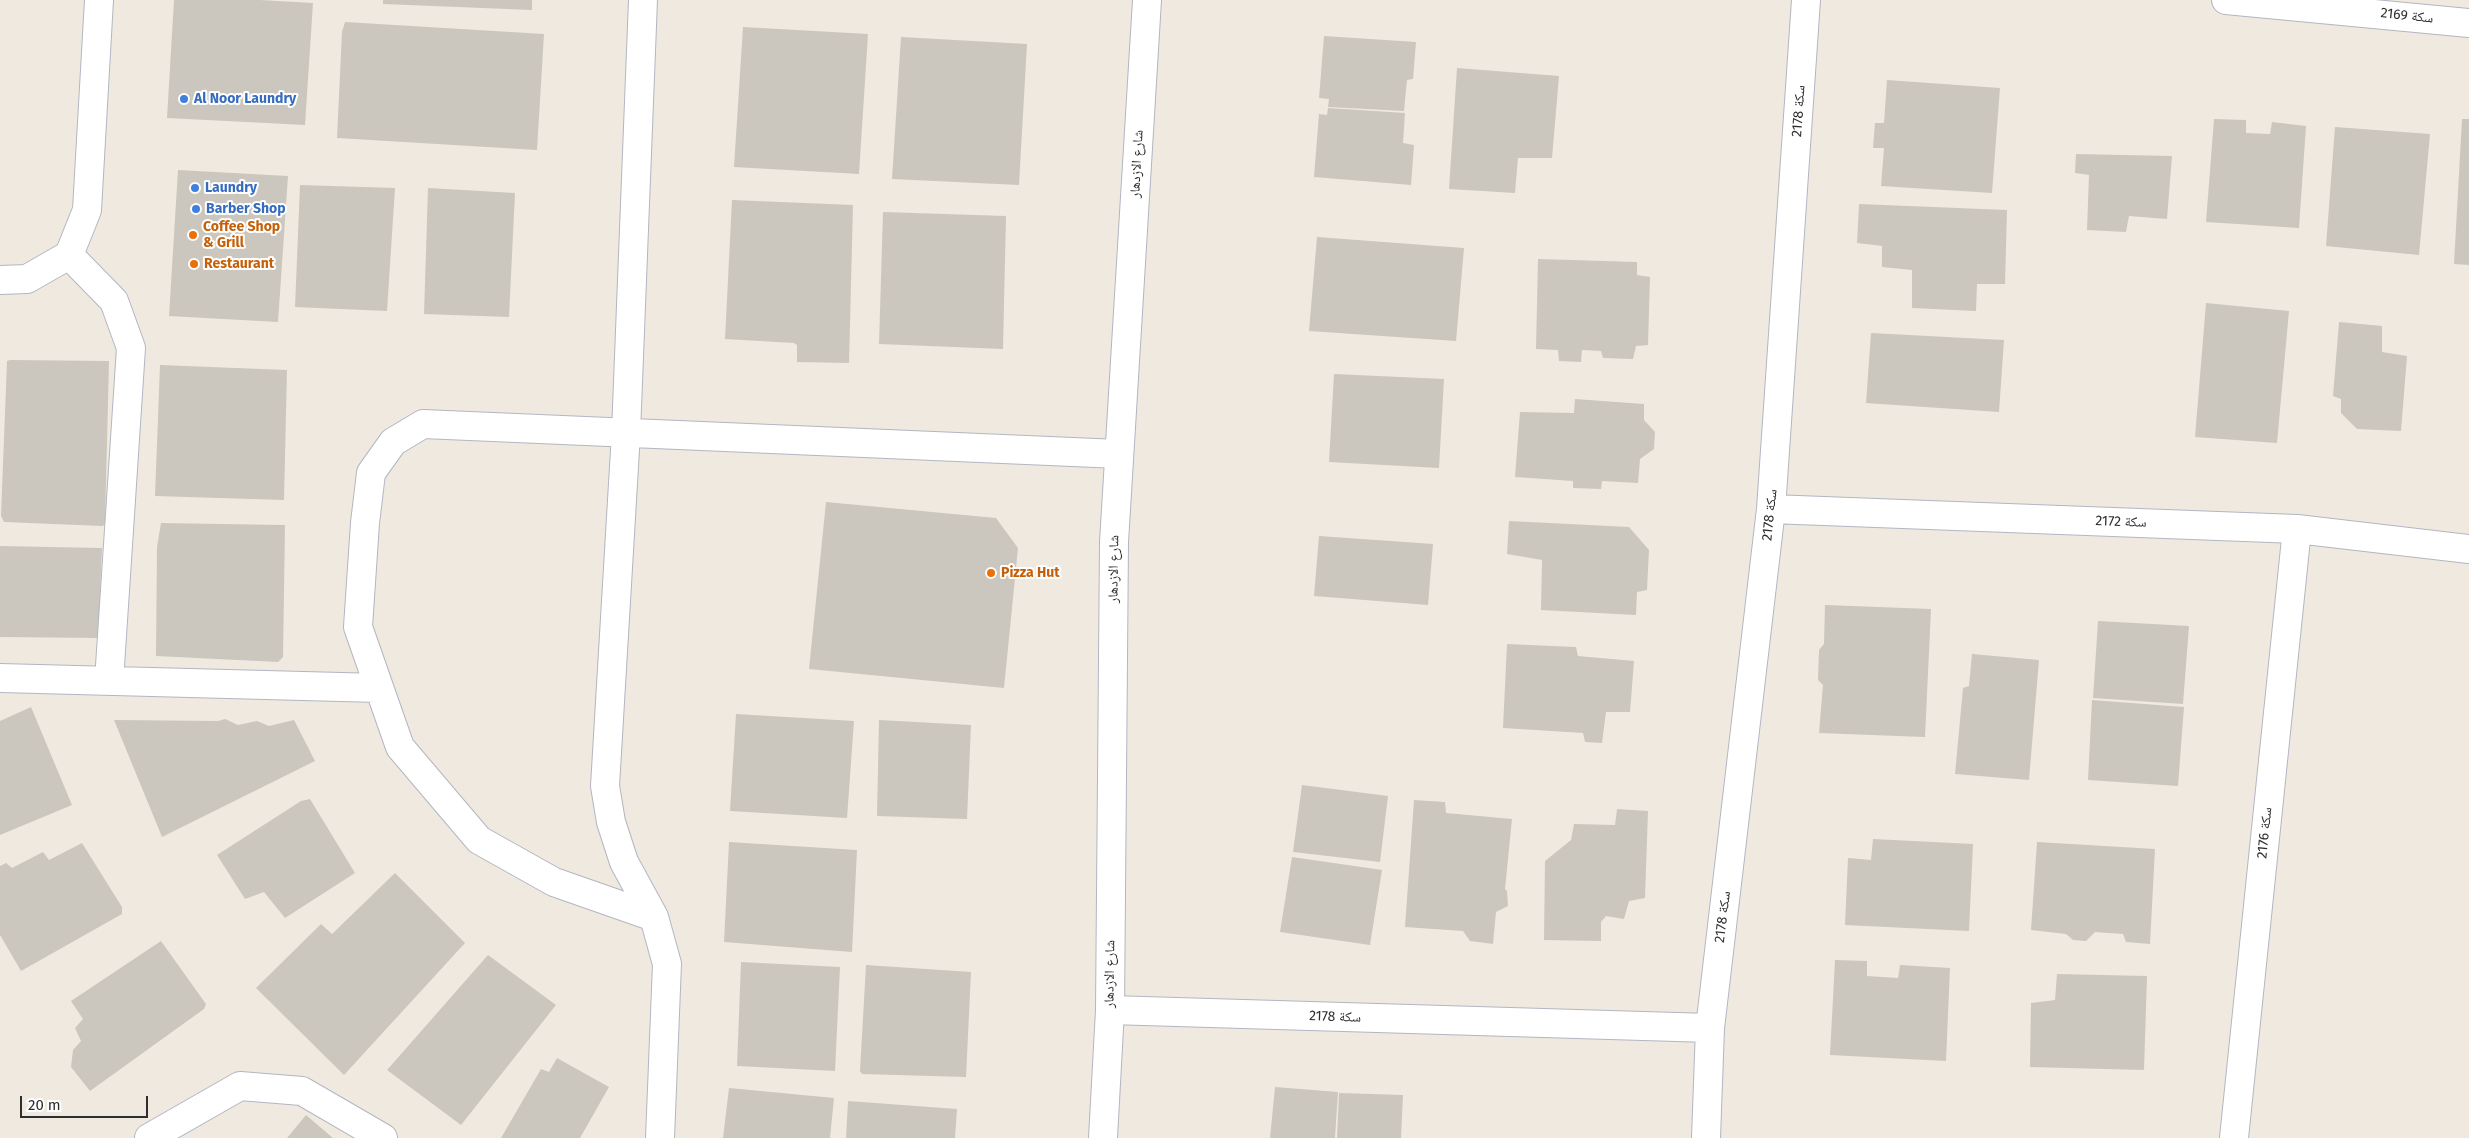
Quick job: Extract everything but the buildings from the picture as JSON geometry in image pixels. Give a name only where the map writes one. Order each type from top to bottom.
[{"type":"street","points":[[0,280],[27,280],[69,255],[87,210],[99,0]]},
{"type":"street","points":[[643,0],[626,433],[605,786],[611,822],[624,862],[654,917],[667,964],[660,1138]]},
{"type":"street","name":"شارع الازدهار","points":[[1103,1138],[1110,1010],[1114,542],[1147,0]]},
{"type":"street","name":"سكة 2178","points":[[1706,1138],[1710,1028],[1771,508],[1806,0]]},
{"type":"street","name":"سكة 2169","points":[[2226,0],[2341,5],[2469,22]]},
{"type":"street","points":[[69,255],[114,301],[131,348],[109,681]]},
{"type":"street","points":[[654,917],[554,882],[479,840],[400,746],[358,627],[365,523],[371,473],[393,442],[423,424],[1119,454]]},
{"type":"street","name":"سكة 2172","points":[[1771,508],[2297,529],[2469,549]]},
{"type":"street","name":"سكة 2176","points":[[2234,1138],[2297,529]]},
{"type":"street","points":[[0,678],[379,688]]},
{"type":"street","name":"سكة 2178","points":[[1110,1010],[1710,1028]]},
{"type":"street","points":[[149,1138],[240,1086],[302,1091],[383,1138]]},
{"type":"place","name":"Al Noor Laundry","points":[[184,99]]},
{"type":"place","name":"Laundry","points":[[195,188]]},
{"type":"place","name":"Barber Shop","points":[[196,209]]},
{"type":"place","name":"Coffee Shop & Grill","points":[[193,235]]},
{"type":"place","name":"Restaurant","points":[[194,264]]},
{"type":"place","name":"Pizza Hut","points":[[991,573]]}]
